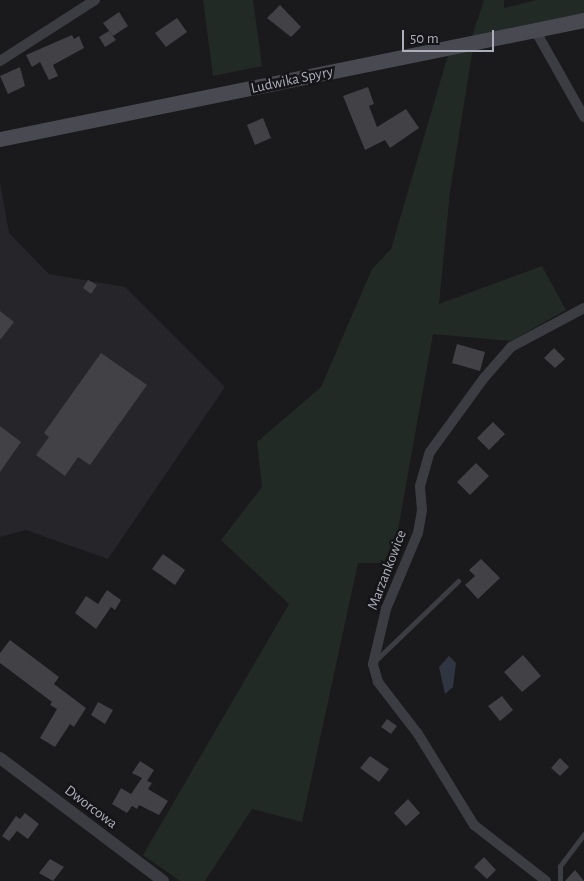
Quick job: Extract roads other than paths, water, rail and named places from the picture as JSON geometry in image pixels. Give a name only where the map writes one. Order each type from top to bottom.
[{"type":"main road","name":"Ludwika Spyry","points":[[0,139],[584,20]]},
{"type":"street","points":[[0,61],[95,0]]},
{"type":"street","points":[[535,30],[584,117]]},
{"type":"street","name":"Marzankowice","points":[[373,664],[386,608],[418,533],[422,510],[420,486],[430,452],[484,378],[511,347],[584,308]]},
{"type":"street","points":[[373,664],[378,682],[418,734],[474,825],[546,881]]},
{"type":"street","name":"Dworcowa","points":[[0,758],[161,880]]},
{"type":"lane","points":[[373,664],[458,582]]},
{"type":"lane","points":[[560,881],[560,866],[584,834]]}]
